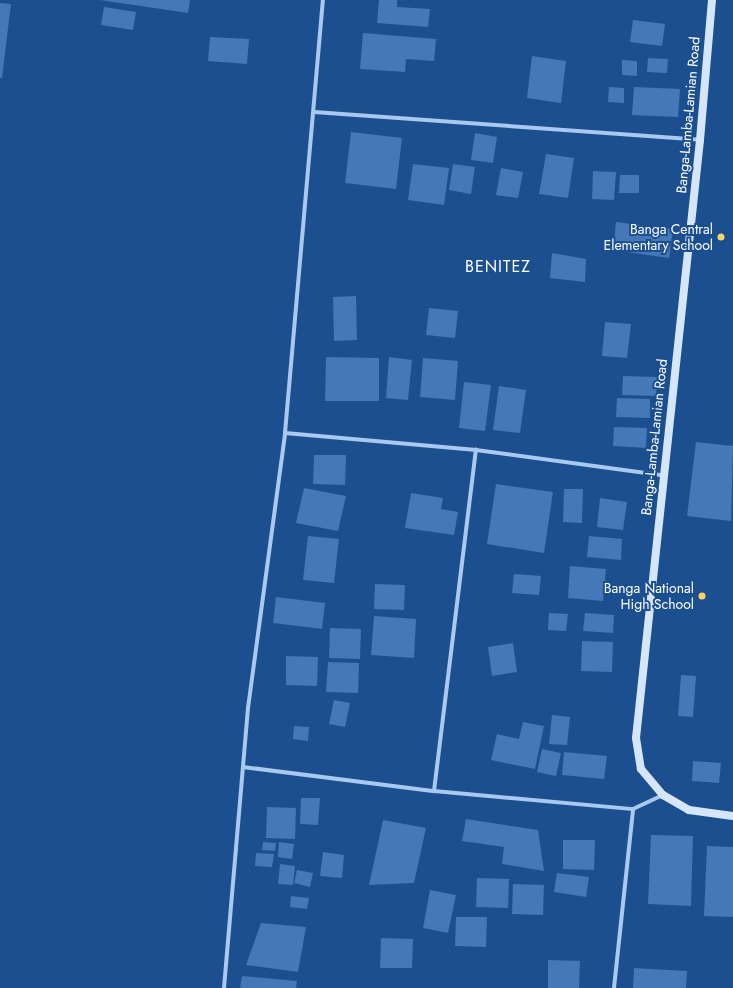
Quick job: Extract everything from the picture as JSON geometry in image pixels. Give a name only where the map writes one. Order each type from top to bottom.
[{"type":"main road","name":"Banga-Lamba-Lamian Road","points":[[712,0],[700,140],[662,475],[636,738],[641,769],[663,795],[689,810],[733,816]]},
{"type":"street","points":[[224,988],[248,708],[285,433],[303,206],[314,112],[323,0]]},
{"type":"street","points":[[314,112],[700,140]]},
{"type":"street","points":[[285,433],[476,450],[662,475]]},
{"type":"street","points":[[434,791],[476,450]]},
{"type":"street","points":[[243,766],[434,791],[633,809],[663,795]]},
{"type":"street","points":[[614,988],[633,809]]},
{"type":"building","points":[[100,0],[190,0],[188,13]]},
{"type":"building","points":[[379,0],[397,0],[397,7],[430,9],[428,27],[377,23]]},
{"type":"building","points":[[0,3],[11,4],[2,78],[0,78]]},
{"type":"building","points":[[104,7],[136,12],[133,30],[101,25]]},
{"type":"building","points":[[633,20],[665,24],[662,46],[630,42]]},
{"type":"building","points":[[363,33],[436,39],[434,61],[406,59],[405,72],[360,69]]},
{"type":"building","points":[[210,37],[249,39],[247,64],[208,61]]},
{"type":"building","points":[[532,56],[566,61],[561,103],[527,98]]},
{"type":"building","points":[[648,58],[668,59],[667,73],[647,72]]},
{"type":"building","points":[[622,60],[637,61],[637,76],[622,75]]},
{"type":"building","points":[[609,87],[624,88],[624,103],[608,102]]},
{"type":"building","points":[[634,87],[680,89],[678,117],[632,115]]},
{"type":"building","points":[[351,132],[402,138],[396,189],[345,183]]},
{"type":"building","points":[[475,133],[497,137],[493,163],[471,160]]},
{"type":"building","points":[[546,154],[574,158],[568,198],[539,194]]},
{"type":"building","points":[[413,164],[449,168],[444,205],[408,200]]},
{"type":"building","points":[[453,164],[475,167],[471,194],[449,190]]},
{"type":"building","points":[[501,168],[523,172],[518,198],[496,195]]},
{"type":"building","points":[[593,171],[616,172],[614,200],[592,199]]},
{"type":"building","points":[[620,175],[639,175],[639,193],[619,193]]},
{"type":"building","points":[[616,222],[673,229],[669,258],[613,250]]},
{"type":"building","points":[[552,253],[586,259],[585,282],[550,278]]},
{"type":"building","points":[[356,296],[357,340],[334,341],[333,297]]},
{"type":"building","points":[[429,308],[458,311],[455,338],[426,335]]},
{"type":"building","points":[[605,322],[631,324],[627,358],[602,356]]},
{"type":"building","points":[[326,357],[379,358],[379,401],[325,401]]},
{"type":"building","points":[[389,357],[412,360],[408,400],[386,398]]},
{"type":"building","points":[[423,358],[458,361],[455,400],[420,397]]},
{"type":"building","points":[[623,376],[657,377],[656,396],[622,395]]},
{"type":"building","points":[[464,382],[491,385],[485,431],[459,428]]},
{"type":"building","points":[[499,386],[526,390],[520,433],[493,430]]},
{"type":"building","points":[[617,398],[650,399],[650,418],[616,417]]},
{"type":"building","points":[[614,427],[647,428],[646,448],[613,446]]},
{"type":"building","points":[[696,442],[733,446],[731,521],[687,516]]},
{"type":"building","points":[[314,455],[346,455],[345,485],[313,484]]},
{"type":"building","points":[[496,484],[553,492],[544,553],[487,544]]},
{"type":"building","points":[[304,488],[346,496],[338,531],[296,523]]},
{"type":"building","points":[[564,489],[583,489],[582,523],[563,522]]},
{"type":"building","points":[[411,493],[443,498],[441,509],[458,512],[454,535],[405,528]]},
{"type":"building","points":[[600,498],[627,502],[623,530],[597,527]]},
{"type":"building","points":[[308,536],[339,539],[334,583],[303,580]]},
{"type":"building","points":[[589,536],[622,539],[621,560],[587,557]]},
{"type":"building","points":[[570,566],[606,569],[603,601],[568,598]]},
{"type":"building","points":[[514,574],[541,576],[539,595],[512,593]]},
{"type":"building","points":[[375,584],[405,585],[404,610],[374,609]]},
{"type":"building","points":[[276,597],[325,603],[322,629],[273,623]]},
{"type":"building","points":[[549,613],[568,614],[566,631],[548,630]]},
{"type":"building","points":[[585,613],[614,615],[613,633],[583,631]]},
{"type":"building","points":[[374,616],[416,619],[414,658],[371,655]]},
{"type":"building","points":[[330,628],[361,629],[360,659],[329,658]]},
{"type":"building","points":[[582,641],[613,642],[612,672],[581,671]]},
{"type":"building","points":[[513,643],[517,672],[492,676],[488,647]]},
{"type":"building","points":[[286,656],[318,657],[317,686],[286,685]]},
{"type":"building","points":[[328,662],[359,663],[358,693],[326,692]]},
{"type":"building","points":[[681,675],[696,676],[693,717],[678,716]]},
{"type":"building","points":[[334,700],[350,703],[345,727],[329,724]]},
{"type":"building","points":[[552,715],[570,717],[567,745],[549,744]]},
{"type":"building","points":[[523,722],[544,726],[535,769],[491,760],[497,734],[519,739]]},
{"type":"building","points":[[294,726],[309,727],[308,741],[293,739]]},
{"type":"building","points":[[542,749],[561,753],[556,776],[537,772]]},
{"type":"building","points":[[564,752],[607,756],[604,779],[562,775]]},
{"type":"building","points":[[693,761],[721,763],[719,783],[692,781]]},
{"type":"building","points":[[301,798],[320,798],[318,825],[300,824]]},
{"type":"building","points":[[267,807],[296,808],[295,839],[266,838]]},
{"type":"building","points":[[466,819],[538,830],[544,871],[502,864],[504,847],[462,841]]},
{"type":"building","points":[[383,820],[426,828],[414,883],[369,885]]},
{"type":"building","points":[[651,835],[693,836],[691,906],[648,904]]},
{"type":"building","points":[[563,840],[595,840],[594,870],[563,869]]},
{"type":"building","points":[[263,842],[276,843],[275,851],[262,850]]},
{"type":"building","points":[[279,842],[294,844],[292,859],[278,857]]},
{"type":"building","points":[[707,846],[733,847],[733,917],[704,916]]},
{"type":"building","points":[[323,852],[344,855],[342,878],[320,876]]},
{"type":"building","points":[[256,853],[274,854],[272,867],[255,866]]},
{"type":"building","points":[[280,864],[295,866],[293,885],[278,884]]},
{"type":"building","points":[[297,870],[313,873],[310,887],[294,883]]},
{"type":"building","points":[[557,873],[589,877],[586,897],[554,892]]},
{"type":"building","points":[[477,878],[509,879],[508,908],[476,907]]},
{"type":"building","points":[[513,884],[544,885],[543,915],[512,914]]},
{"type":"building","points":[[430,890],[456,895],[448,933],[423,928]]},
{"type":"building","points":[[291,896],[309,898],[307,909],[290,907]]},
{"type":"building","points":[[456,917],[487,917],[486,947],[455,946]]},
{"type":"building","points":[[261,923],[306,927],[298,972],[246,965]]},
{"type":"building","points":[[381,938],[413,939],[412,968],[380,968]]},
{"type":"building","points":[[548,960],[580,961],[579,988],[548,988]]},
{"type":"building","points":[[634,968],[687,971],[686,988],[633,988]]},
{"type":"building","points":[[242,976],[297,981],[296,988],[240,988]]},
{"type":"place","name":"Banga Central Elementary School","points":[[721,237]]},
{"type":"place","name":"Banga National High School","points":[[702,596]]},
{"type":"district","name":"BENITEZ","points":[[498,267]]}]
